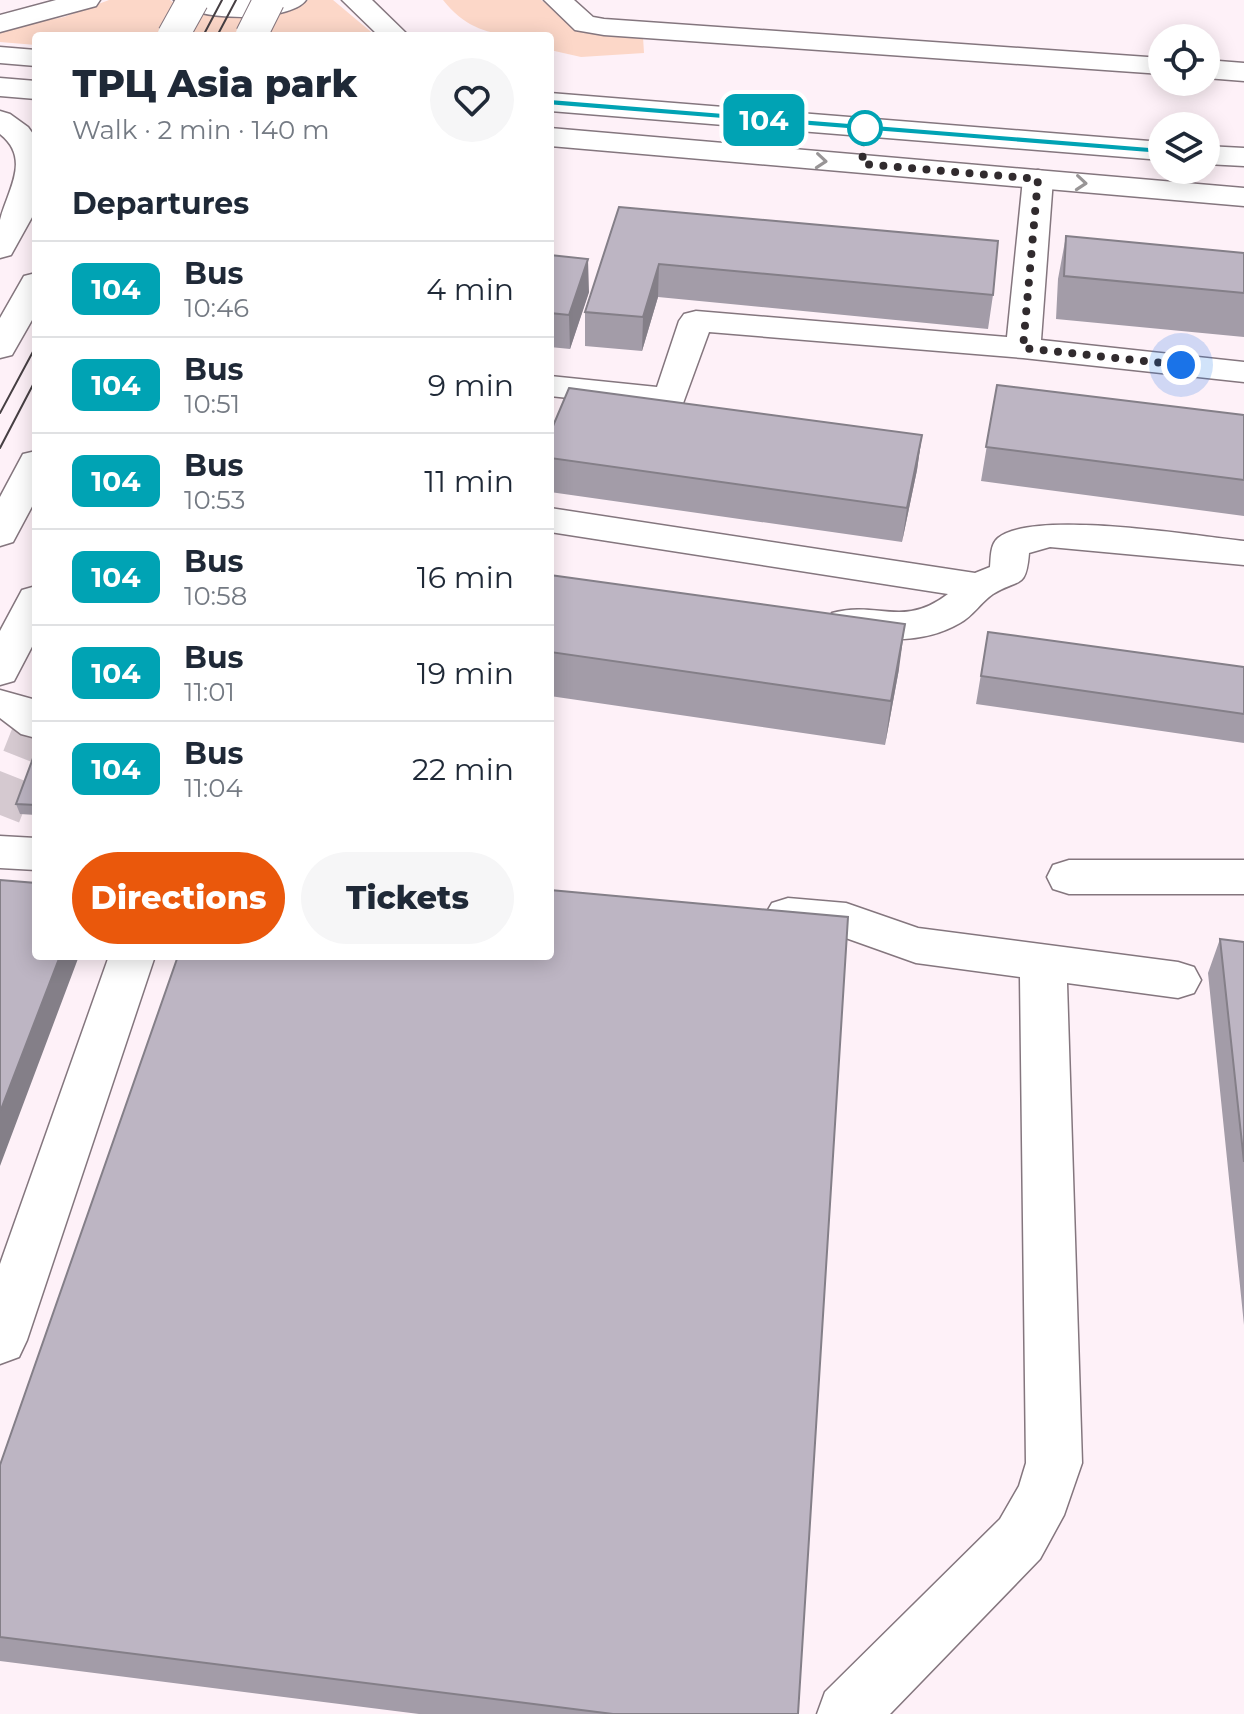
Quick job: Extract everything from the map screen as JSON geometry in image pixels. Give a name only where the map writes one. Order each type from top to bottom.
[{"type":"main road","points":[[0,24],[86,0]]},
{"type":"main road","points":[[175,32],[190,0],[245,10],[275,7],[292,0]]},
{"type":"main road","points":[[253,32],[269,0]]},
{"type":"main road","points":[[356,0],[391,32]]},
{"type":"main road","points":[[558,0],[585,24],[604,27],[1148,65]]},
{"type":"main road","points":[[0,55],[32,58]]},
{"type":"main road","points":[[1220,70],[1244,72]]},
{"type":"main road","points":[[0,87],[32,90]]},
{"type":"main road","points":[[554,88],[721,117]]},
{"type":"main road","points":[[554,102],[1148,150]]},
{"type":"main road","points":[[0,120],[27,143],[32,161],[32,196],[0,248]]},
{"type":"main road","points":[[554,137],[1244,197]]},
{"type":"main road","points":[[554,150],[716,152]]},
{"type":"main road","points":[[1220,156],[1244,157]]},
{"type":"main road","points":[[1023,348],[1038,179]]},
{"type":"main road","points":[[0,348],[32,290]]},
{"type":"main road","points":[[554,386],[670,399],[696,321],[1023,348],[1244,372]]},
{"type":"main road","points":[[0,534],[32,470]]},
{"type":"main road","points":[[554,521],[978,586]]},
{"type":"main road","points":[[810,618],[902,629],[930,623],[962,606],[978,586],[1008,574],[1011,547],[1026,539],[1050,535],[1244,553]]},
{"type":"main road","points":[[0,671],[32,607]]},
{"type":"main road","points":[[0,704],[17,706],[32,720]]},
{"type":"main road","points":[[0,852],[32,854]]},
{"type":"main road","points":[[1069,877],[1244,877]]},
{"type":"main road","points":[[753,912],[846,920],[916,945],[1178,980]]},
{"type":"main road","points":[[0,1340],[131,960]]},
{"type":"main road","points":[[847,1714],[1020,1539],[1044,1496],[1054,1463],[1043,962]]},
{"type":"shaded area","points":[[109,0],[170,0],[180,7],[276,10],[309,0],[333,0],[371,32],[32,32],[32,45],[0,42],[0,29],[64,17]]},
{"type":"shaded area","points":[[443,0],[541,0],[585,30],[643,37],[644,53],[581,57],[554,51],[554,32],[491,32],[466,22]]},
{"type":"building","points":[[619,207],[998,241],[993,295],[659,264],[643,317],[585,312]]},
{"type":"building","points":[[1066,236],[1244,253],[1244,293],[1064,276]]},
{"type":"building","points":[[554,255],[588,259],[569,315],[554,313]]},
{"type":"building","points":[[997,385],[1244,415],[1244,480],[986,447]]},
{"type":"building","points":[[569,388],[922,435],[907,508],[554,459],[554,424]]},
{"type":"building","points":[[554,576],[905,624],[891,701],[554,653]]},
{"type":"building","points":[[988,632],[1244,667],[1244,714],[981,676]]},
{"type":"building","points":[[32,761],[32,805],[16,804]]},
{"type":"building","points":[[0,880],[32,883],[32,960],[58,960],[0,1112]]},
{"type":"building","points":[[554,890],[848,917],[798,1714],[613,1714],[0,1637],[0,1465],[177,960],[554,960]]},
{"type":"building","points":[[1220,939],[1244,942],[1244,1162]]},
{"type":"tunnel","points":[[0,815],[32,734]]},
{"type":"tram line","points":[[205,32],[222,0]]},
{"type":"tram line","points":[[219,32],[236,0]]},
{"type":"tram line","points":[[0,413],[32,353]]},
{"type":"tram line","points":[[0,448],[32,387]]},
{"type":"bus line","name":"104","points":[[554,102],[1148,150]]},
{"type":"route","points":[[865,128],[862,164],[1038,179],[1023,348],[1181,365]]}]
